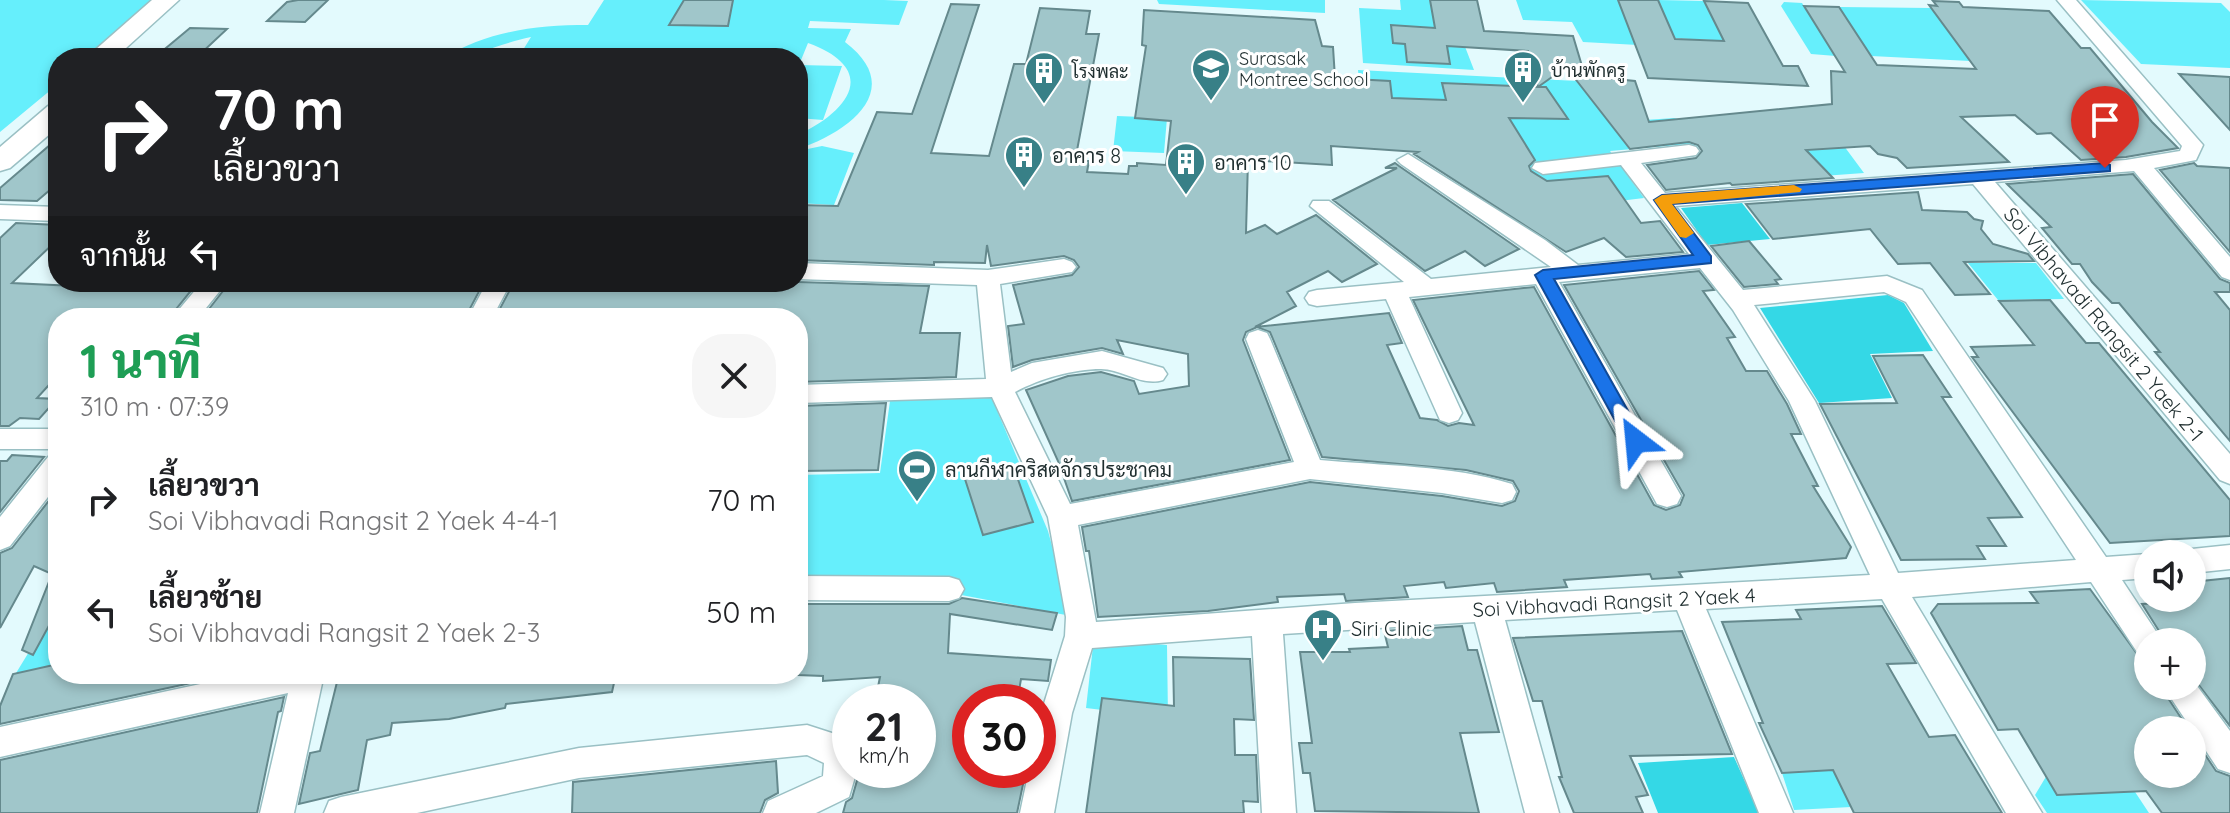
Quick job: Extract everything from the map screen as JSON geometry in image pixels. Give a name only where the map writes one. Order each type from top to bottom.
[{"type":"main road","points":[[111,48],[167,0]]},
{"type":"main road","points":[[133,48],[189,0]]},
{"type":"main road","points":[[0,142],[48,101]]},
{"type":"main road","points":[[0,162],[48,121]]},
{"type":"street","points":[[1662,200],[2140,165],[2189,156],[2193,145],[2066,0]]},
{"type":"street","points":[[1543,168],[1689,151]]},
{"type":"street","points":[[1626,158],[1737,299],[1802,401],[1890,586],[2025,813]]},
{"type":"street","points":[[1408,160],[1537,245],[1572,272]]},
{"type":"street","points":[[2140,165],[2230,272]]},
{"type":"street","name":"Soi Vibhavadi Rangsit 2 Yaek 2-1","points":[[1978,176],[2230,473]]},
{"type":"street","points":[[1321,206],[1425,286]]},
{"type":"street","points":[[0,212],[48,214]]},
{"type":"street","points":[[1317,298],[1705,260]]},
{"type":"street","points":[[808,271],[988,278],[1064,267]]},
{"type":"street","points":[[1543,275],[1667,496]]},
{"type":"street","points":[[988,278],[1000,388],[1062,517],[1081,617],[1080,636],[1056,713],[1037,813]]},
{"type":"street","points":[[1737,299],[1887,284],[1914,296],[2138,628]]},
{"type":"street","points":[[1394,290],[1449,413]]},
{"type":"street","points":[[193,308],[206,292]]},
{"type":"street","points":[[1258,339],[1310,469]]},
{"type":"street","points":[[808,394],[1000,388],[1032,372],[1102,360],[1154,374]]},
{"type":"street","points":[[0,439],[48,439]]},
{"type":"street","points":[[1062,517],[1310,469],[1442,482],[1502,492]]},
{"type":"street","points":[[0,538],[48,477]]},
{"type":"street","points":[[2206,560],[2230,557]]},
{"type":"street","name":"Soi Vibhavadi Rangsit 2 Yaek 4","points":[[1080,636],[1890,586],[2134,567]]},
{"type":"street","points":[[808,588],[949,589]]},
{"type":"street","points":[[1687,598],[1776,813]]},
{"type":"street","points":[[1487,609],[1542,813]]},
{"type":"street","points":[[1267,624],[1279,813]]},
{"type":"street","points":[[0,742],[263,684]]},
{"type":"street","points":[[277,813],[306,684]]},
{"type":"street","points":[[2189,700],[2230,758]]},
{"type":"street","points":[[341,813],[579,763],[807,740],[831,745],[839,754],[842,769],[837,786],[780,812],[769,813]]},
{"type":"shaded area","points":[[0,0],[158,0],[101,48],[48,48],[48,92],[0,132]]},
{"type":"shaded area","points":[[604,0],[908,1],[899,25],[810,21],[808,28],[851,29],[845,42],[863,59],[871,76],[871,92],[864,107],[852,120],[836,132],[808,145],[808,130],[832,114],[843,102],[850,89],[850,77],[844,65],[830,53],[808,43],[806,48],[524,48],[531,37],[493,48],[462,48],[513,31],[588,25]]},
{"type":"shaded area","points":[[1157,0],[1325,0],[1325,13],[1159,4]]},
{"type":"shaded area","points":[[1400,0],[1447,0],[1474,70],[1363,63],[1359,8],[1401,10]]},
{"type":"shaded area","points":[[1516,0],[1621,0],[1638,45],[1583,42],[1572,22],[1523,20]]},
{"type":"shaded area","points":[[1658,0],[1704,1],[1707,7],[1717,8],[1735,41],[1668,38],[1655,6],[1661,6]]},
{"type":"shaded area","points":[[2081,0],[2221,3],[2230,12],[2230,68],[2141,64]]},
{"type":"shaded area","points":[[1784,2],[1802,3],[1836,56],[1811,54],[1781,6]]},
{"type":"shaded area","points":[[1839,7],[1931,8],[1970,61],[1871,56]]},
{"type":"shaded area","points":[[808,65],[842,66],[823,120],[808,119]]},
{"type":"shaded area","points":[[1358,70],[1617,83],[1630,121],[1674,118],[1742,135],[1844,146],[1864,173],[1741,182],[1697,146],[1689,144],[1610,151],[1644,198],[1562,208],[1363,121]]},
{"type":"shaded area","points":[[1117,116],[1167,118],[1164,153],[1113,151]]},
{"type":"shaded area","points":[[822,146],[854,153],[834,205],[808,204],[808,149]]},
{"type":"shaded area","points":[[1742,203],[1770,239],[1707,245],[1681,208]]},
{"type":"shaded area","points":[[1968,263],[2036,263],[2064,299],[1998,300]]},
{"type":"shaded area","points":[[1888,295],[1904,303],[1933,351],[1870,354],[1892,398],[1819,403],[1760,308]]},
{"type":"shaded area","name":"ลานกีฬาคริสตจักรประชาคม","points":[[991,396],[1048,531],[1071,616],[956,594],[808,580],[808,475],[880,473],[890,401]]},
{"type":"shaded area","points":[[48,621],[48,666],[13,678]]},
{"type":"shaded area","points":[[1109,640],[1167,645],[1168,718],[1086,708],[1093,646]]},
{"type":"shaded area","points":[[2090,724],[2149,813],[2047,813],[2035,795],[2077,725]]},
{"type":"shaded area","points":[[1734,757],[1759,813],[1658,813],[1638,763]]},
{"type":"shaded area","points":[[1829,761],[1851,807],[1794,810],[1782,773]]},
{"type":"building","points":[[328,0],[305,22],[267,21],[287,2]]},
{"type":"building","points":[[684,0],[733,0],[728,26],[669,25]]},
{"type":"building","points":[[1430,0],[1477,0],[1484,31],[1573,36],[1585,76],[1635,81],[1649,122],[1832,104],[1831,71],[1845,72],[1804,6],[1839,7],[1877,65],[1976,69],[1929,5],[1937,6],[1933,1],[1959,2],[1963,7],[2049,11],[2081,48],[2090,48],[2178,148],[2126,157],[2081,160],[2051,133],[2037,134],[2015,115],[1961,117],[2009,162],[1907,168],[1897,158],[1878,154],[1870,146],[1806,150],[1833,178],[1666,190],[1647,165],[1696,158],[1702,151],[1698,145],[1689,142],[1630,149],[1566,67],[1538,87],[1528,51],[1447,46],[1450,64],[1407,62],[1405,44],[1393,43],[1391,25],[1435,28]]},
{"type":"building","points":[[1618,0],[1658,0],[1675,39],[1724,41],[1704,1],[1748,3],[1783,66],[1798,66],[1808,86],[1648,78]]},
{"type":"building","points":[[951,4],[979,5],[931,153],[989,156],[1014,64],[1026,64],[1040,8],[1090,11],[1086,34],[1099,34],[1075,161],[1089,161],[1087,172],[1128,174],[1129,166],[1137,166],[1137,163],[1166,165],[1171,121],[1135,118],[1146,46],[1142,45],[1144,10],[1315,20],[1322,46],[1333,47],[1335,78],[1390,81],[1392,98],[1446,100],[1442,83],[1546,87],[1568,119],[1509,118],[1535,160],[1529,166],[1531,171],[1547,181],[1608,176],[1641,223],[1660,221],[1683,252],[1626,257],[1604,238],[1566,252],[1414,154],[1418,152],[1331,146],[1332,165],[1248,160],[1246,233],[1265,225],[1277,234],[1316,215],[1377,264],[1342,282],[1328,271],[1287,292],[1296,306],[1255,327],[1389,313],[1402,343],[1387,345],[1420,418],[1437,420],[1448,426],[1459,423],[1474,425],[1413,300],[1534,287],[1654,505],[1666,510],[1680,505],[1684,495],[1564,285],[1699,271],[1714,290],[1703,291],[1735,337],[1727,338],[1746,371],[1767,371],[1787,404],[1801,434],[1791,434],[1818,486],[1813,486],[1851,547],[1846,558],[1679,572],[1682,577],[1652,579],[1650,574],[1564,580],[1567,587],[1497,592],[1494,583],[1446,588],[1444,582],[1404,586],[1408,597],[1346,601],[1344,594],[1277,597],[1278,602],[1208,611],[1098,617],[1089,551],[1086,551],[1082,527],[1310,482],[1442,496],[1502,506],[1515,501],[1519,491],[1513,481],[1466,470],[1322,457],[1270,332],[1257,327],[1246,332],[1243,340],[1290,460],[1072,501],[1026,390],[1068,376],[1101,372],[1134,381],[1139,394],[1189,386],[1188,354],[1117,340],[1123,354],[1102,348],[1032,360],[1013,367],[1008,326],[1024,324],[1013,285],[1072,275],[1079,267],[1074,260],[1064,256],[991,266],[987,245],[985,263],[934,262],[934,265],[808,260],[808,205],[838,206],[877,112],[912,114]]},
{"type":"building","points":[[190,28],[227,29],[207,48],[166,48]]},
{"type":"building","points":[[2179,74],[2230,77],[2230,130]]},
{"type":"building","points":[[48,147],[48,192],[37,201],[0,200],[0,188]]},
{"type":"building","points":[[1395,163],[1519,249],[1485,266],[1465,251],[1425,271],[1333,200],[1397,168],[1385,168]]},
{"type":"building","points":[[2194,163],[2197,166],[2230,168],[2230,252],[2160,170]]},
{"type":"building","points":[[2133,174],[2220,279],[2230,283],[2230,292],[2215,292],[2230,310],[2230,441],[2155,352],[2160,352],[2119,303],[2112,303],[2080,264],[2072,264],[2042,228],[2051,227],[2007,184]]},
{"type":"building","points":[[1918,192],[1922,210],[1967,212],[1974,219],[1983,221],[1981,229],[1993,244],[2028,254],[2034,261],[1964,262],[1990,294],[1955,295],[1930,263],[1898,264],[1870,229],[1773,239],[1746,204]]},
{"type":"building","points":[[16,223],[48,225],[48,249],[12,283],[48,285],[48,292],[190,292],[177,308],[48,308],[48,386],[37,398],[48,399],[48,409],[39,419],[20,418],[9,426],[0,426],[0,238]]},
{"type":"building","points":[[1749,241],[1781,279],[1775,280],[1778,284],[1744,287],[1711,246]]},
{"type":"building","points":[[808,282],[929,286],[920,333],[960,333],[956,377],[808,382],[808,308],[500,308],[509,292],[808,292]]},
{"type":"building","points":[[222,292],[479,292],[470,308],[210,308]]},
{"type":"building","points":[[2050,300],[2086,343],[2099,343],[2230,500],[2230,536],[2110,543],[1972,357],[1978,357],[1971,347],[2034,345],[1999,301]]},
{"type":"building","points":[[1923,355],[1951,397],[1942,397],[2022,517],[1988,518],[2006,546],[1977,546],[1985,559],[1901,560],[1820,404],[1897,403],[1873,356]]},
{"type":"building","points":[[886,403],[878,470],[808,471],[808,406]]},
{"type":"building","points":[[12,455],[44,457],[0,512],[0,461],[7,461]]},
{"type":"building","points":[[1008,465],[1009,469],[1014,468],[1033,522],[983,535],[964,476]]},
{"type":"building","points":[[48,502],[48,572],[34,566],[0,628],[0,553],[12,548]]},
{"type":"building","points":[[2230,578],[2230,726],[2206,694],[2206,628],[2157,628],[2147,612],[2206,612],[2206,581]]},
{"type":"building","points":[[48,584],[48,627],[33,655],[22,650]]},
{"type":"building","points":[[2090,589],[2134,650],[2134,700],[2169,700],[2180,716],[2134,716],[2134,788],[2206,788],[2206,756],[2216,771],[2230,776],[2230,813],[2162,813],[2146,791],[2057,795],[2018,729],[1998,730],[1931,613],[1938,604],[2038,603],[2030,592]]},
{"type":"building","points":[[962,598],[1057,613],[1052,630],[950,614],[948,653],[1051,660],[1048,681],[1021,679],[1020,684],[952,684],[952,788],[1022,788],[1017,813],[843,813],[855,788],[936,788],[936,684],[879,684],[880,677],[823,681],[823,676],[808,675],[808,604],[949,604]]},
{"type":"building","points":[[1882,606],[1916,663],[1887,664],[1929,737],[1955,735],[2002,813],[1854,813],[1833,770],[1782,773],[1759,723],[1763,723],[1722,622],[1801,619],[1796,610]]},
{"type":"building","points":[[1462,626],[1468,650],[1477,650],[1499,732],[1460,733],[1479,813],[1315,811],[1310,773],[1303,773],[1299,743],[1312,743],[1300,652],[1350,652],[1349,649],[1388,647],[1384,631]]},
{"type":"building","points":[[1682,631],[1732,754],[1630,756],[1648,795],[1636,797],[1643,813],[1574,813],[1559,777],[1562,777],[1542,701],[1533,701],[1513,638]]},
{"type":"building","points":[[1173,657],[1250,659],[1254,720],[1234,719],[1235,755],[1256,755],[1258,802],[1243,801],[1244,813],[1086,813],[1102,698],[1174,706]]},
{"type":"building","points":[[48,666],[48,684],[186,684],[0,724],[0,706],[13,674]]},
{"type":"building","points":[[337,684],[614,684],[612,692],[506,704],[505,708],[449,719],[392,723],[390,735],[367,740],[358,790],[299,804],[310,753],[320,751]]},
{"type":"building","points":[[284,697],[281,711],[278,712],[257,813],[0,813],[0,760]]},
{"type":"building","points":[[776,761],[778,793],[765,800],[760,813],[572,813],[573,782]]},
{"type":"slow traffic","points":[[1686,233],[1662,200],[1794,189]]},
{"type":"place","name":"Surasak Montree School","points":[[1211,102]]},
{"type":"place","name":"บ้านพักครู","points":[[1523,104]]},
{"type":"place","name":"โรงพละ","points":[[1044,105]]},
{"type":"place","name":"อาคาร 8","points":[[1024,189]]},
{"type":"place","name":"อาคาร 10","points":[[1186,196]]},
{"type":"place","name":"ลานกีฬาคริสตจักรประชาคม","points":[[917,503]]},
{"type":"place","name":"Siri Clinic","points":[[1323,662]]},
{"type":"route","points":[[1636,441],[1543,275],[1705,260],[1662,200],[2105,168]]}]
